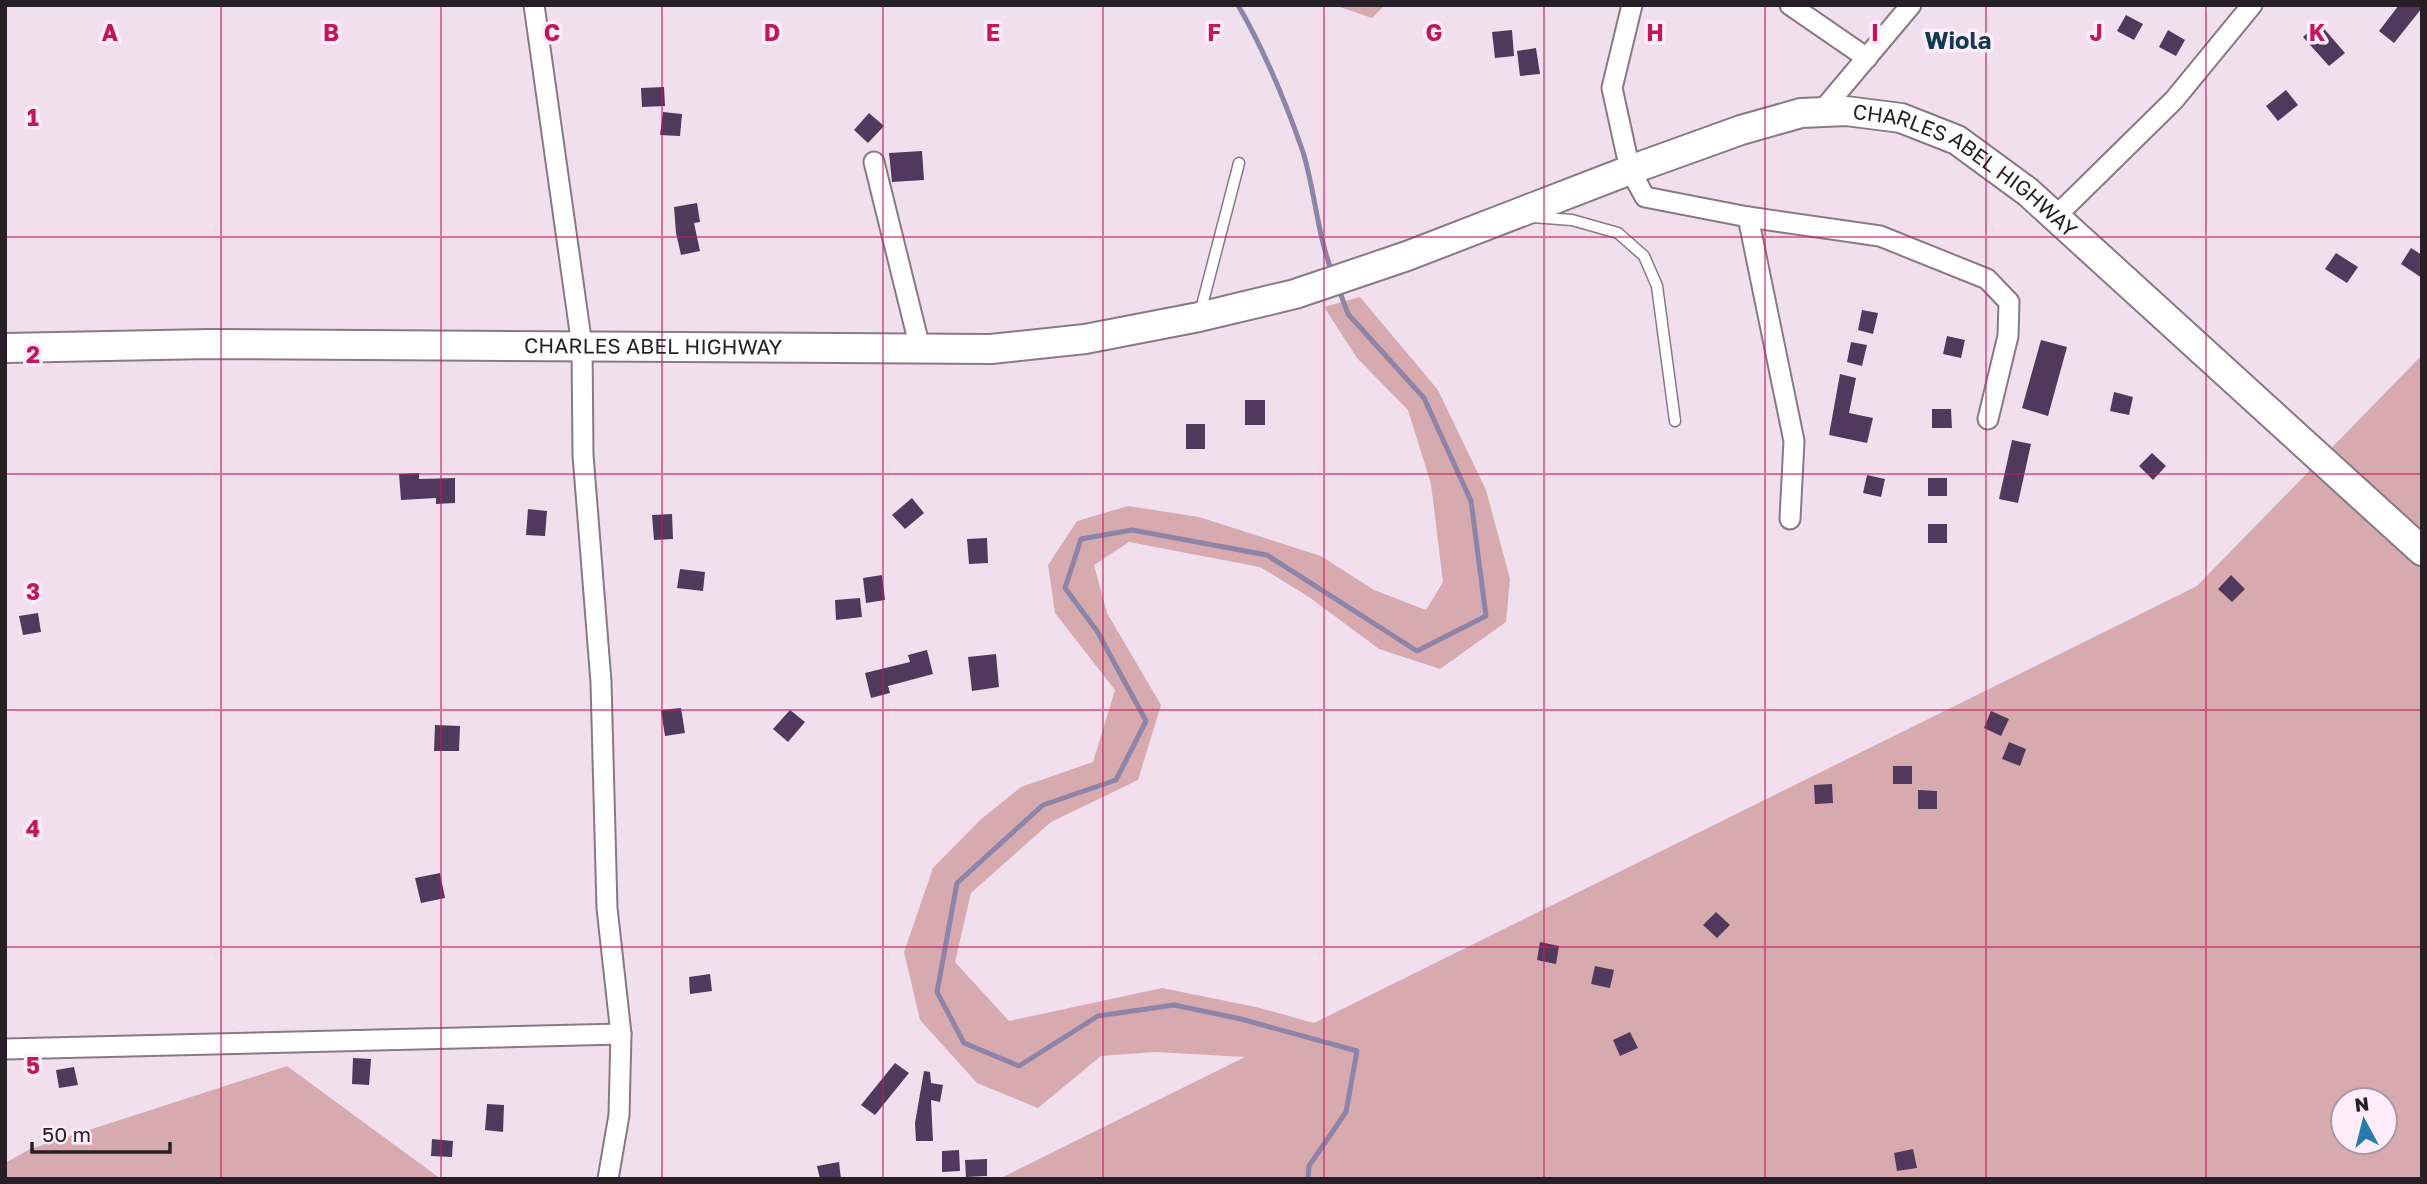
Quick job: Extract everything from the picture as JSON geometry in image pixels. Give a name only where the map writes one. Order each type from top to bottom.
[{"type":"main road","name":"CHARLES ABEL HIGHWAY","points":[[5,348],[211,344],[991,349],[1085,339],[1199,317],[1295,294],[1407,256],[1741,130],[1801,113],[1846,111],[1901,118],[1957,140],[2028,192],[2422,551]]},
{"type":"street","points":[[534,5],[582,346],[583,455],[601,682],[607,908],[621,1034],[620,1115],[608,1179]]},
{"type":"street","points":[[1632,5],[1612,88],[1630,170],[1645,197],[1748,217],[1880,236],[1987,279],[2009,302],[2008,336],[1988,419]]},
{"type":"street","points":[[1790,5],[1867,58]]},
{"type":"street","points":[[1821,112],[1911,5]]},
{"type":"street","points":[[2055,217],[2174,100],[2252,5]]},
{"type":"street","points":[[874,162],[920,348]]},
{"type":"street","points":[[1748,217],[1794,441],[1790,519]]},
{"type":"street","points":[[5,1049],[621,1034]]},
{"type":"lane","points":[[1199,317],[1238,163]]},
{"type":"lane","points":[[1514,216],[1572,220],[1618,233],[1644,256],[1657,286],[1675,421]]},
{"type":"shaded area","points":[[1334,5],[1385,5],[1372,18]]},
{"type":"shaded area","points":[[1360,297],[1438,390],[1486,490],[1510,579],[1506,622],[1440,669],[1379,649],[1309,597],[1260,567],[1129,542],[1094,565],[1107,613],[1161,705],[1138,780],[1051,822],[971,893],[955,962],[1009,1021],[1162,988],[1256,1007],[1314,1023],[2197,586],[2422,355],[2422,1179],[999,1179],[1245,1057],[1155,1052],[1101,1056],[1038,1108],[977,1083],[920,1020],[904,952],[933,868],[980,820],[1021,787],[1093,762],[1115,690],[1055,613],[1048,565],[1077,521],[1128,506],[1199,517],[1321,556],[1374,590],[1426,610],[1443,582],[1431,484],[1408,410],[1357,358],[1324,307]]},
{"type":"shaded area","points":[[287,1066],[441,1179],[5,1179],[5,1163],[30,1149]]},
{"type":"building","points":[[2399,5],[2422,5],[2422,8],[2394,43],[2379,31]]},
{"type":"building","points":[[2126,15],[2143,24],[2134,40],[2117,31]]},
{"type":"building","points":[[2319,23],[2345,53],[2329,66],[2303,37]]},
{"type":"building","points":[[1512,30],[1514,56],[1495,58],[1492,32]]},
{"type":"building","points":[[2168,30],[2185,40],[2176,56],[2159,47]]},
{"type":"building","points":[[1536,48],[1540,74],[1520,76],[1517,51]]},
{"type":"building","points":[[664,87],[665,106],[642,107],[641,88]]},
{"type":"building","points":[[2286,90],[2298,105],[2278,121],[2266,106]]},
{"type":"building","points":[[663,112],[682,114],[680,136],[660,135]]},
{"type":"building","points":[[869,113],[884,126],[868,143],[854,130]]},
{"type":"building","points":[[922,151],[924,180],[892,182],[889,153]]},
{"type":"building","points":[[697,203],[700,222],[694,223],[700,251],[681,255],[674,207]]},
{"type":"building","points":[[2411,248],[2422,255],[2422,278],[2401,264]]},
{"type":"building","points":[[2336,253],[2358,267],[2347,283],[2325,269]]},
{"type":"building","points":[[1862,310],[1878,313],[1873,334],[1858,330]]},
{"type":"building","points":[[1947,336],[1965,340],[1961,358],[1943,354]]},
{"type":"building","points":[[2041,340],[2067,347],[2048,416],[2022,408]]},
{"type":"building","points":[[1851,342],[1867,345],[1862,366],[1847,362]]},
{"type":"building","points":[[1840,374],[1856,378],[1849,413],[1873,418],[1867,443],[1829,435]]},
{"type":"building","points":[[2114,392],[2133,397],[2129,415],[2110,411]]},
{"type":"building","points":[[1245,400],[1265,400],[1265,425],[1245,425]]},
{"type":"building","points":[[1932,409],[1951,409],[1952,428],[1932,428]]},
{"type":"building","points":[[1186,424],[1205,424],[1205,449],[1186,449]]},
{"type":"building","points":[[2012,440],[2031,444],[2018,503],[1999,499]]},
{"type":"building","points":[[2152,453],[2166,466],[2153,480],[2139,466]]},
{"type":"building","points":[[419,473],[419,479],[455,478],[455,503],[436,504],[436,498],[401,500],[399,474]]},
{"type":"building","points":[[1867,475],[1885,479],[1881,497],[1863,493]]},
{"type":"building","points":[[1928,478],[1947,478],[1947,496],[1928,496]]},
{"type":"building","points":[[912,498],[924,513],[905,529],[892,515]]},
{"type":"building","points":[[528,509],[547,511],[545,536],[526,535]]},
{"type":"building","points":[[672,514],[673,539],[654,540],[652,515]]},
{"type":"building","points":[[1928,524],[1947,524],[1947,543],[1928,543]]},
{"type":"building","points":[[987,538],[988,563],[969,564],[967,539]]},
{"type":"building","points":[[680,569],[705,572],[703,591],[677,588]]},
{"type":"building","points":[[882,575],[885,600],[866,603],[863,578]]},
{"type":"building","points":[[2231,575],[2245,589],[2232,602],[2218,589]]},
{"type":"building","points":[[860,598],[862,617],[836,620],[835,600]]},
{"type":"building","points":[[38,613],[41,632],[23,635],[19,616]]},
{"type":"building","points":[[927,650],[933,674],[888,686],[890,693],[871,698],[865,673],[910,662],[908,655]]},
{"type":"building","points":[[996,654],[999,687],[972,691],[968,657]]},
{"type":"building","points":[[681,708],[685,733],[665,736],[661,710]]},
{"type":"building","points":[[790,710],[805,722],[788,742],[773,729]]},
{"type":"building","points":[[1991,711],[2009,719],[2001,736],[1984,728]]},
{"type":"building","points":[[435,725],[460,726],[459,751],[434,751]]},
{"type":"building","points":[[2009,742],[2026,749],[2020,766],[2002,759]]},
{"type":"building","points":[[1893,766],[1912,766],[1912,784],[1893,784]]},
{"type":"building","points":[[1832,784],[1833,803],[1815,804],[1814,785]]},
{"type":"building","points":[[1918,790],[1937,791],[1937,809],[1918,809]]},
{"type":"building","points":[[440,873],[445,898],[421,903],[415,878]]},
{"type":"building","points":[[1716,912],[1730,925],[1717,938],[1703,925]]},
{"type":"building","points":[[1540,942],[1559,946],[1556,964],[1537,960]]},
{"type":"building","points":[[1595,966],[1614,970],[1610,988],[1591,984]]},
{"type":"building","points":[[710,974],[712,991],[690,994],[689,977]]},
{"type":"building","points":[[1630,1032],[1638,1048],[1620,1056],[1613,1040]]},
{"type":"building","points":[[353,1058],[371,1059],[369,1085],[352,1084]]},
{"type":"building","points":[[895,1063],[909,1073],[875,1115],[861,1105]]},
{"type":"building","points":[[74,1067],[78,1085],[59,1088],[56,1070]]},
{"type":"building","points":[[924,1071],[930,1072],[931,1083],[943,1085],[940,1102],[931,1100],[933,1141],[916,1141],[915,1123]]},
{"type":"building","points":[[487,1104],[504,1105],[503,1132],[485,1130]]},
{"type":"building","points":[[432,1139],[453,1141],[452,1157],[431,1156]]},
{"type":"building","points":[[1913,1149],[1917,1168],[1897,1171],[1894,1153]]},
{"type":"building","points":[[959,1150],[960,1171],[942,1172],[942,1151]]},
{"type":"building","points":[[987,1159],[987,1176],[966,1177],[965,1160]]},
{"type":"building","points":[[839,1162],[841,1179],[820,1179],[817,1166]]},
{"type":"waterway","points":[[1238,5],[1274,77],[1303,152],[1332,272]]},
{"type":"waterway","points":[[1308,1179],[1309,1166],[1346,1112],[1357,1051],[1241,1019],[1174,1005],[1098,1016],[1019,1066],[964,1043],[937,992],[957,883],[1043,805],[1116,780],[1146,721],[1097,631],[1065,588],[1081,539],[1132,530],[1267,555],[1417,651],[1486,616],[1471,501],[1424,398],[1348,314],[1338,287]]},
{"type":"district","name":"Wiola","points":[[1958,41]]}]
